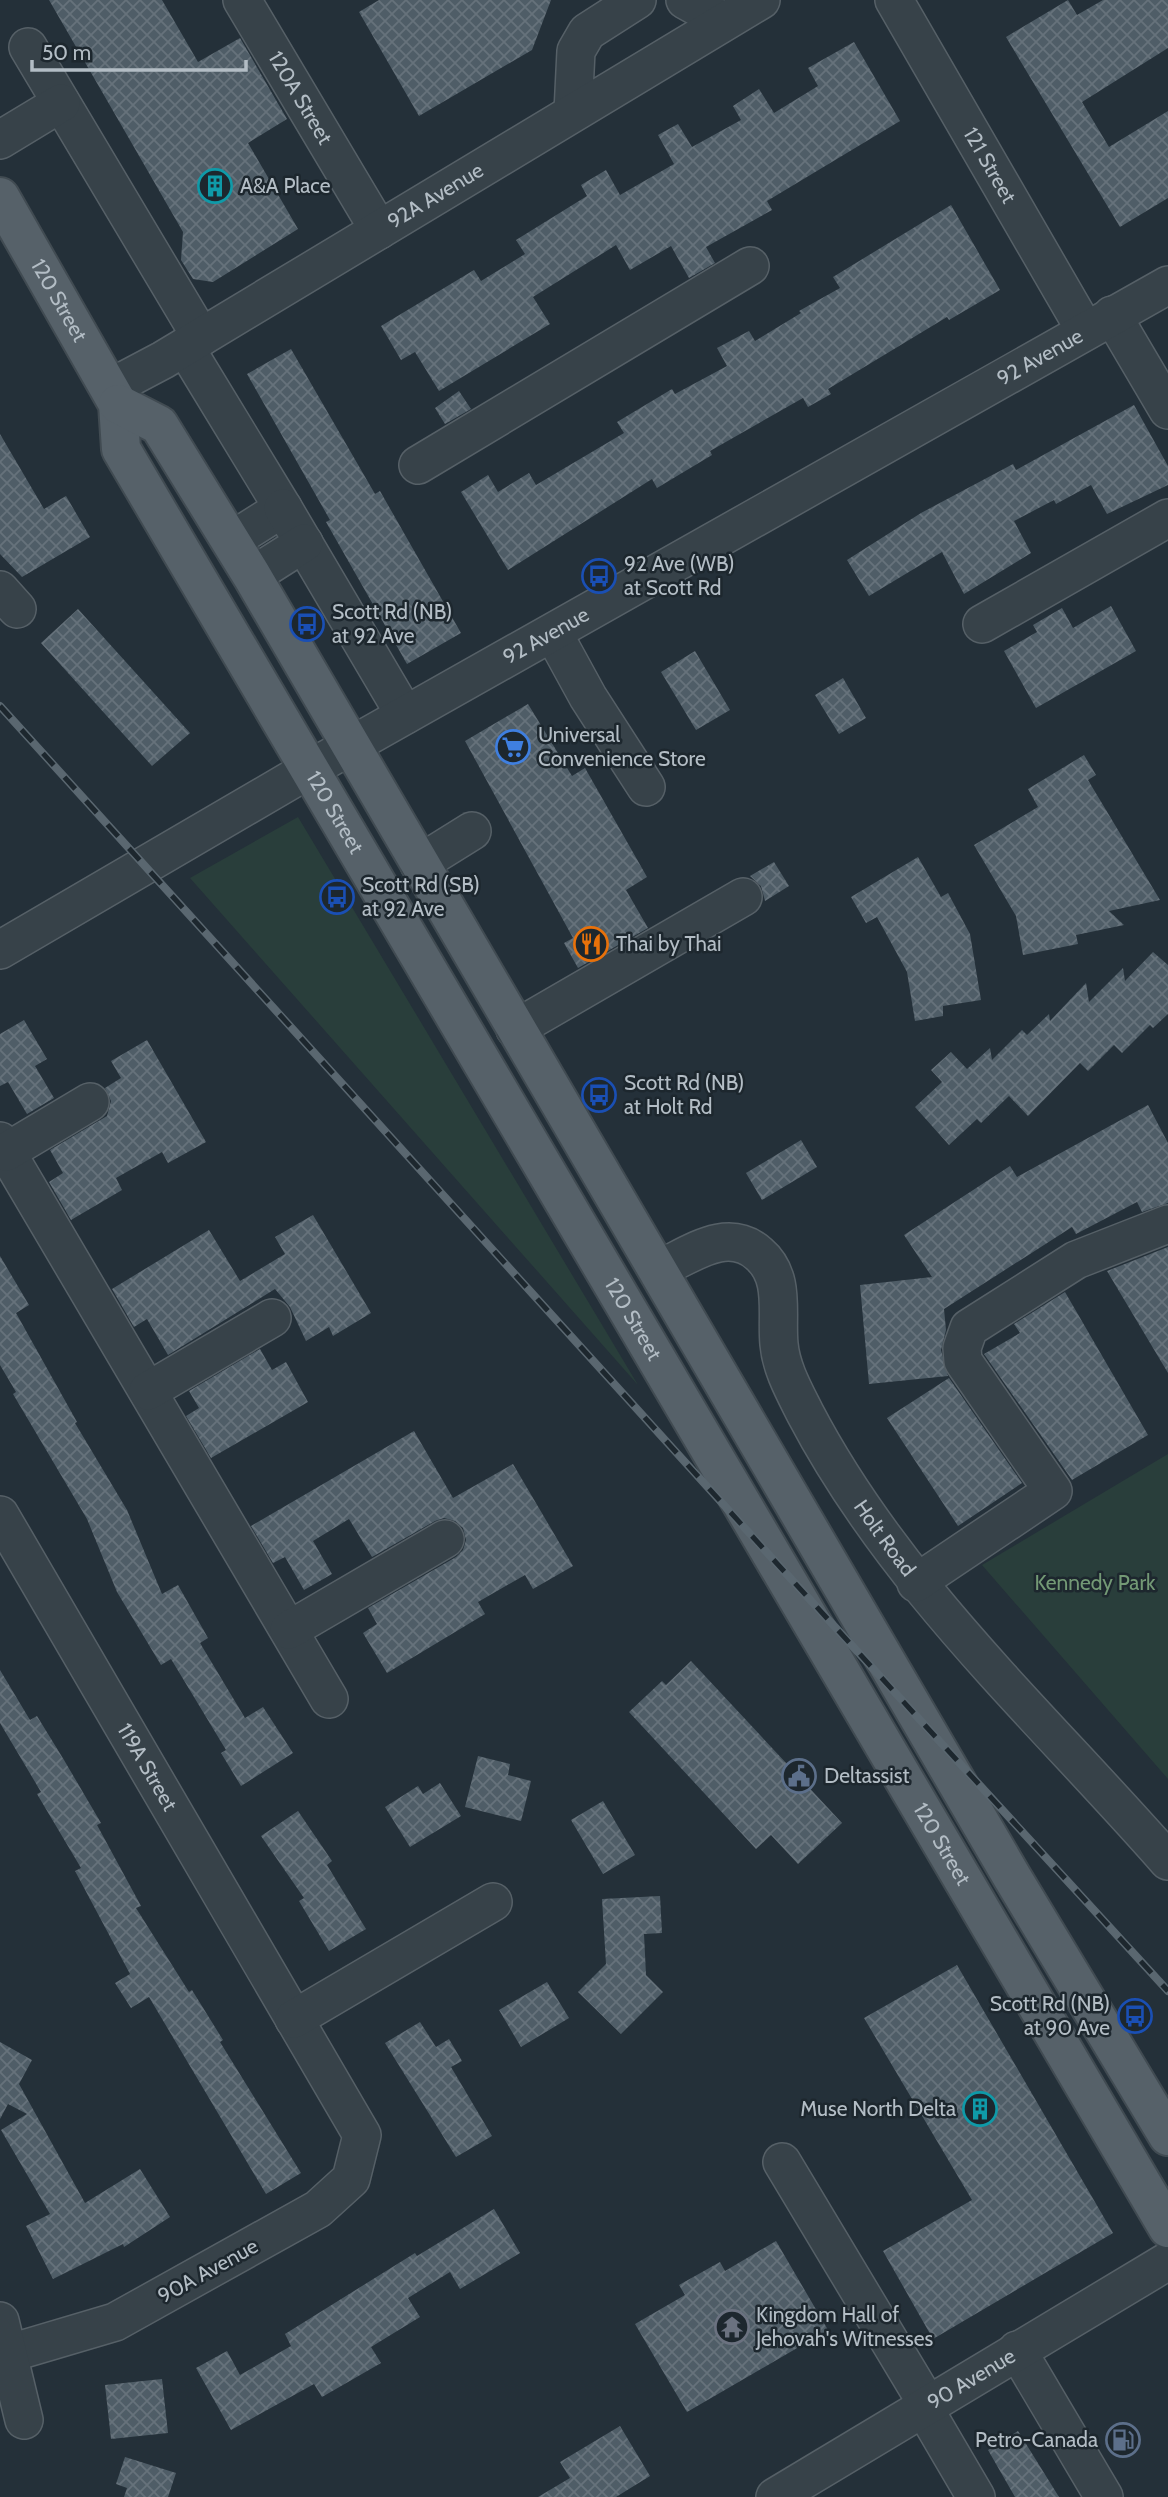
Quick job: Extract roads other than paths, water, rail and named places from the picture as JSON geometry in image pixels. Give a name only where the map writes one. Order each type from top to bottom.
[{"type":"main road","name":"120 Street","points":[[0,197],[114,396],[121,449],[1168,2228]]},
{"type":"main road","points":[[114,396],[159,425],[231,541],[353,745],[515,1029],[1012,1877],[1168,2136]]},
{"type":"main road","points":[[615,1292],[657,1270]]},
{"type":"main road","points":[[933,1830],[960,1836],[977,1858],[1012,1877]]},
{"type":"street","name":"120A Street","points":[[242,0],[379,230]]},
{"type":"street","points":[[573,112],[576,51],[587,32],[637,0]]},
{"type":"street","points":[[685,0],[723,21]]},
{"type":"street","name":"92A Avenue","points":[[114,396],[193,342],[761,0]]},
{"type":"street","name":"121 Street","points":[[894,0],[1098,323],[1168,411]]},
{"type":"street","points":[[27,47],[61,103],[284,508],[405,715]]},
{"type":"street","points":[[0,140],[61,103]]},
{"type":"street","points":[[418,465],[750,266]]},
{"type":"street","name":"92 Avenue","points":[[0,950],[308,770],[1168,285]]},
{"type":"street","points":[[231,541],[284,508]]},
{"type":"street","points":[[982,624],[1168,518]]},
{"type":"street","points":[[252,576],[304,543]]},
{"type":"street","points":[[553,633],[588,697],[646,787]]},
{"type":"street","points":[[419,864],[472,831]]},
{"type":"street","points":[[515,1029],[743,897]]},
{"type":"street","points":[[90,1102],[3,1146],[329,1699]]},
{"type":"street","points":[[916,1583],[1053,1491],[964,1361],[962,1348],[969,1328],[1076,1260],[1168,1224]]},
{"type":"street","name":"Holt Road","points":[[657,1270],[712,1243],[750,1247],[764,1258],[775,1278],[779,1344],[787,1375],[797,1398],[862,1511],[916,1583],[1168,1861]]},
{"type":"street","points":[[148,1391],[272,1318]]},
{"type":"street","name":"119A Street","points":[[0,1515],[362,2135]]},
{"type":"street","points":[[289,1630],[444,1539]]},
{"type":"street","points":[[294,2020],[493,1902]]},
{"type":"street","name":"90A Avenue","points":[[23,2420],[3,2344],[115,2322],[318,2209],[351,2179],[362,2135]]},
{"type":"street","points":[[782,2162],[927,2408],[976,2497]]},
{"type":"street","name":"90 Avenue","points":[[775,2497],[1168,2261]]},
{"type":"street","points":[[1017,2350],[1104,2497]]},
{"type":"railway","points":[[0,706],[1168,1991]]},
{"type":"place","name":"A&A Place","points":[[215,186]]},
{"type":"place","name":"92 Ave (WB) at Scott Rd","points":[[599,576]]},
{"type":"place","name":"Scott Rd (NB) at 92 Ave","points":[[307,624]]},
{"type":"place","name":"Universal Convenience Store","points":[[513,747]]},
{"type":"place","name":"Scott Rd (SB) at 92 Ave","points":[[337,897]]},
{"type":"place","name":"Thai by Thai","points":[[591,944]]},
{"type":"place","name":"Scott Rd (NB) at Holt Rd","points":[[599,1095]]},
{"type":"place","name":"Deltassist","points":[[799,1776]]},
{"type":"place","name":"Scott Rd (NB) at 90 Ave","points":[[1135,2016]]},
{"type":"place","name":"Muse North Delta","points":[[980,2109]]},
{"type":"place","name":"Kingdom Hall of Jehovah's Witnesses","points":[[732,2327]]},
{"type":"place","name":"Petro-Canada","points":[[1123,2440]]},
{"type":"park label","name":"Kennedy Park","points":[[1095,1583]]}]
